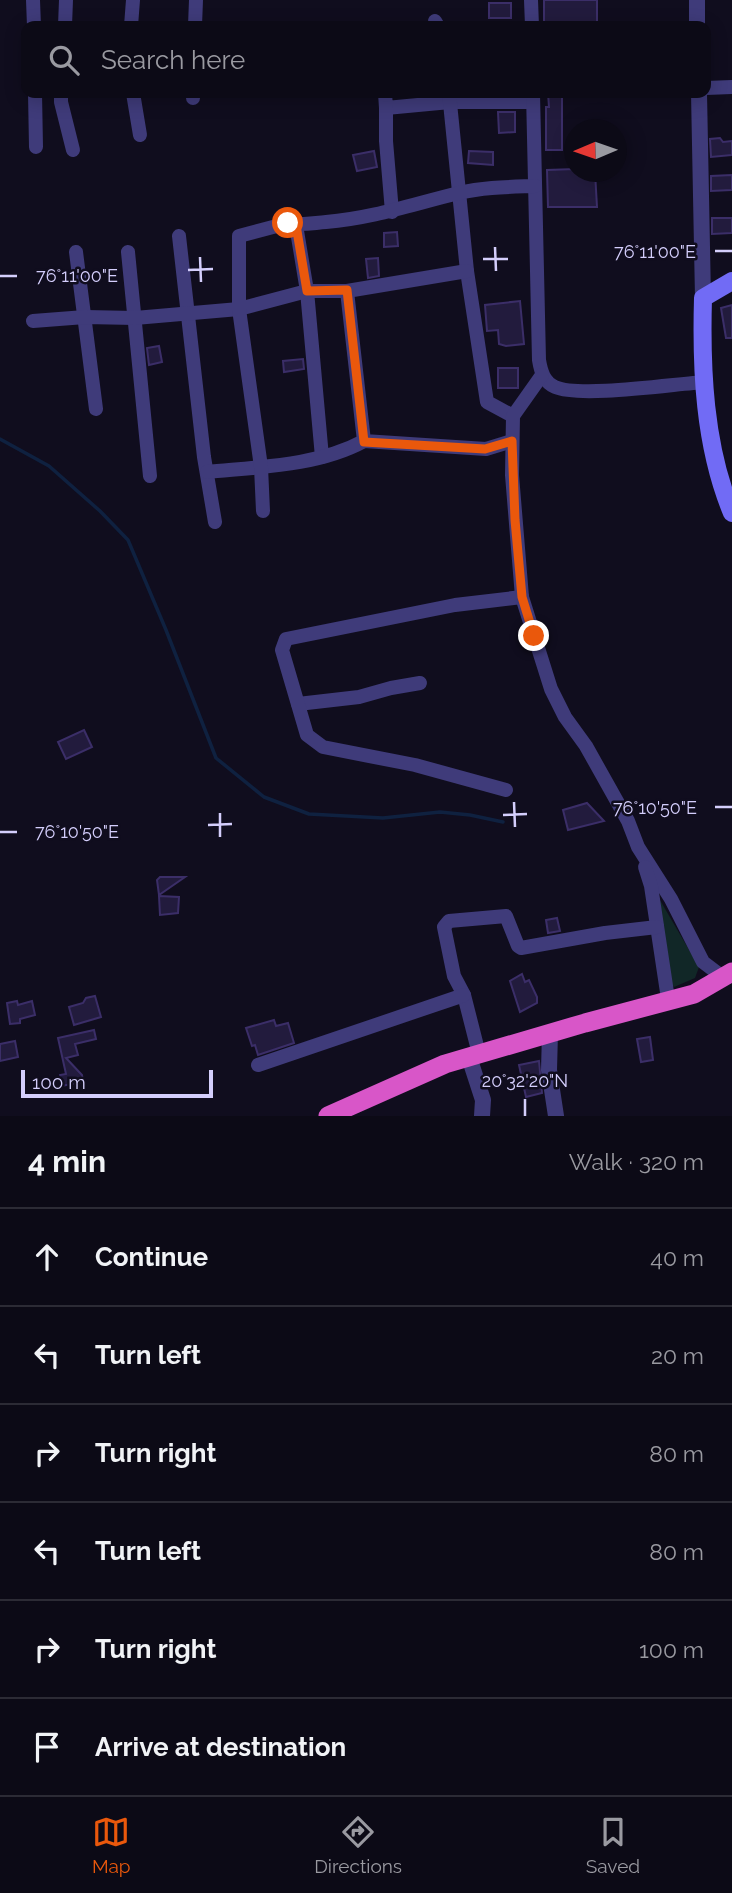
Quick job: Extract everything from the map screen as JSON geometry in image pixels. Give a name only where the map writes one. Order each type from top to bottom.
[{"type":"highway","points":[[328,1116],[445,1065],[668,999],[694,994],[728,975]]},
{"type":"main road","points":[[732,281],[703,298],[701,357],[713,446],[732,513]]},
{"type":"street","points":[[33,0],[34,21]]},
{"type":"street","points":[[65,21],[66,0]]},
{"type":"street","points":[[131,21],[133,0]]},
{"type":"street","points":[[195,21],[196,0]]},
{"type":"street","points":[[531,0],[532,21]]},
{"type":"street","points":[[697,0],[697,21]]},
{"type":"street","points":[[711,88],[732,87]]},
{"type":"street","points":[[35,98],[36,147]]},
{"type":"street","points":[[61,98],[73,150]]},
{"type":"street","points":[[134,98],[140,135]]},
{"type":"street","points":[[385,98],[386,141],[393,212]]},
{"type":"street","points":[[386,108],[444,98]]},
{"type":"street","points":[[450,98],[467,271],[487,402],[513,416]]},
{"type":"street","points":[[533,98],[539,360],[542,375],[554,387],[576,392],[705,382]]},
{"type":"street","points":[[699,98],[703,298]]},
{"type":"street","points":[[263,511],[261,467],[239,309],[239,236],[288,223],[296,225],[340,221],[393,212],[490,187],[535,186]]},
{"type":"street","points":[[296,225],[307,291],[322,457]]},
{"type":"street","points":[[179,236],[215,522]]},
{"type":"street","points":[[76,252],[96,409]]},
{"type":"street","points":[[128,252],[150,476]]},
{"type":"street","points":[[33,321],[85,317],[135,318],[239,309],[307,291],[347,290],[467,271]]},
{"type":"street","points":[[347,290],[364,442]]},
{"type":"street","points":[[542,375],[513,416],[515,520],[522,597],[551,689],[628,821],[638,847],[651,886],[668,999]]},
{"type":"street","points":[[207,472],[322,457],[345,452],[364,442],[485,449],[512,441]]},
{"type":"street","points":[[506,790],[415,765],[323,747],[307,735],[282,650],[286,639],[455,605],[522,597]]},
{"type":"street","points":[[298,704],[359,696],[419,683]]},
{"type":"street","points":[[638,847],[671,899],[703,962],[728,975]]},
{"type":"street","points":[[482,1116],[483,1100],[464,995],[454,976],[444,927],[449,921],[506,916],[521,948],[657,927]]},
{"type":"street","points":[[258,1065],[464,995]]},
{"type":"street","points":[[550,1033],[549,1070],[556,1116]]},
{"type":"green space","points":[[657,895],[699,967],[695,978],[674,987],[667,978]]},
{"type":"building","points":[[544,0],[597,0],[597,21],[544,21]]},
{"type":"building","points":[[489,3],[511,3],[511,18],[489,18]]},
{"type":"building","points":[[548,98],[562,98],[562,150],[546,150],[546,107],[549,107]]},
{"type":"building","points":[[498,112],[515,112],[515,132],[499,133]]},
{"type":"building","points":[[720,138],[723,142],[732,141],[732,155],[711,157],[710,139]]},
{"type":"building","points":[[374,151],[377,167],[357,171],[353,155]]},
{"type":"building","points":[[469,151],[493,152],[493,165],[468,163]]},
{"type":"building","points":[[564,169],[564,182],[596,182],[597,207],[548,207],[547,170]]},
{"type":"building","points":[[732,175],[732,190],[711,191],[711,176]]},
{"type":"building","points":[[712,218],[732,218],[732,233],[712,234]]},
{"type":"building","points":[[397,232],[398,246],[384,247],[384,233]]},
{"type":"building","points":[[378,258],[379,276],[368,278],[366,259]]},
{"type":"building","points":[[520,301],[524,344],[499,344],[498,330],[487,331],[485,305]]},
{"type":"building","points":[[732,305],[732,338],[726,338],[721,308]]},
{"type":"building","points":[[159,346],[162,362],[149,365],[147,348]]},
{"type":"building","points":[[303,359],[304,369],[284,372],[283,361]]},
{"type":"building","points":[[498,368],[518,368],[518,388],[498,388]]},
{"type":"building","points":[[84,730],[92,747],[66,759],[58,742]]},
{"type":"building","points":[[587,803],[604,821],[568,830],[563,810]]},
{"type":"building","points":[[160,877],[185,877],[159,895],[157,880]]},
{"type":"building","points":[[159,896],[179,897],[178,913],[160,915]]},
{"type":"building","points":[[557,918],[560,931],[548,933],[546,920]]},
{"type":"building","points":[[522,974],[525,982],[529,980],[537,1003],[520,1012],[510,981]]},
{"type":"building","points":[[95,996],[101,1017],[74,1025],[69,1007]]},
{"type":"building","points":[[17,1001],[18,1005],[32,1001],[35,1015],[20,1019],[20,1023],[10,1024],[7,1003]]},
{"type":"building","points":[[274,1020],[276,1026],[288,1023],[294,1043],[258,1055],[246,1028]]},
{"type":"building","points":[[94,1030],[96,1039],[75,1044],[78,1055],[66,1058],[82,1075],[83,1082],[61,1086],[60,1075],[66,1074],[58,1038]]},
{"type":"building","points":[[650,1037],[653,1060],[641,1062],[637,1039]]},
{"type":"building","points":[[15,1041],[18,1057],[0,1061],[0,1044]]},
{"type":"building","points":[[539,1061],[542,1093],[526,1097],[519,1065]]},
{"type":"waterway","points":[[0,439],[49,466],[128,540],[216,758],[264,797],[309,814],[383,818],[440,812],[503,822]]},
{"type":"route","points":[[288,223],[296,225],[307,291],[347,290],[364,442],[485,449],[512,441],[512,475],[522,597],[534,636]]}]
